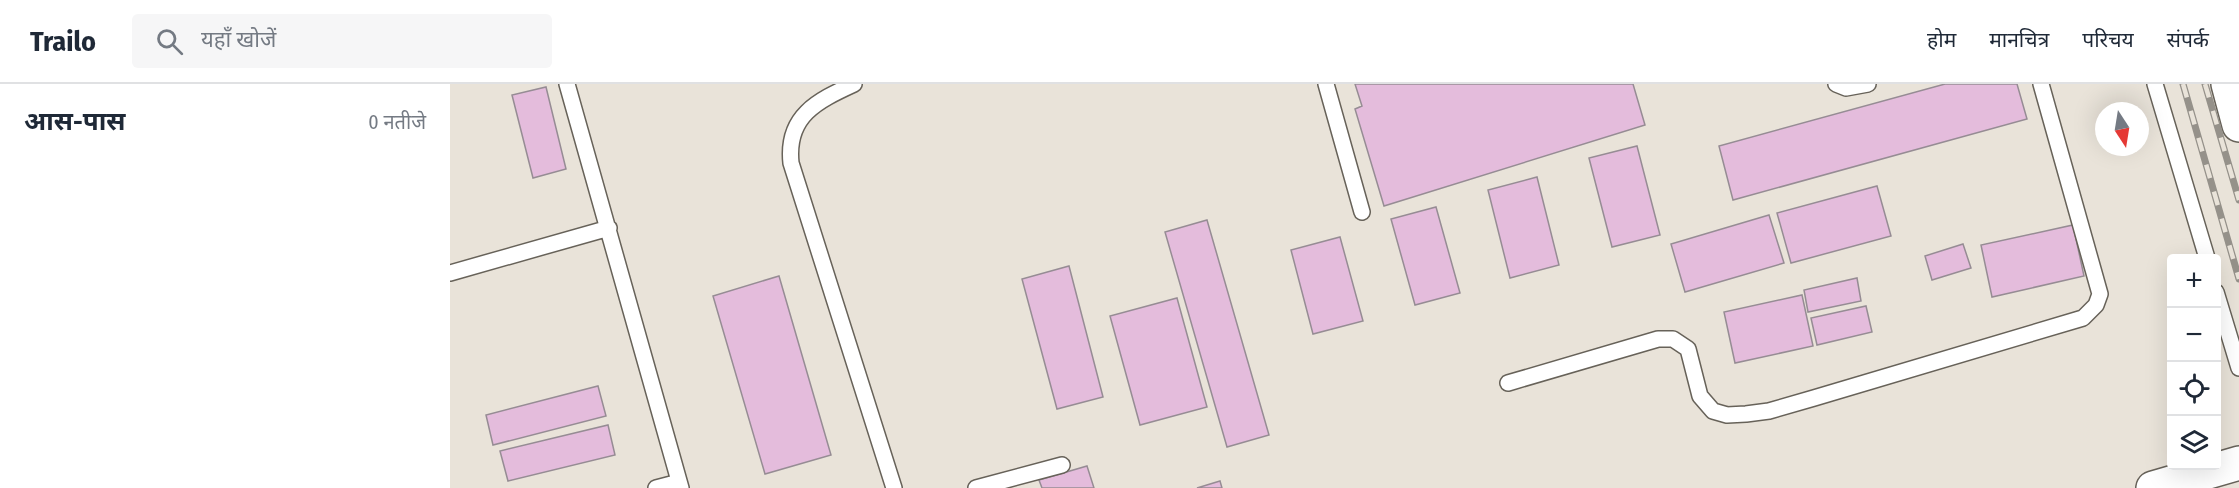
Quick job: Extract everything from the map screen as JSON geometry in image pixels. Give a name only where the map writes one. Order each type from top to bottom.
[{"type":"street","points":[[2228,84],[2239,125]]},
{"type":"street","points":[[2153,488],[2239,463]]},
{"type":"lane","points":[[567,84],[680,485],[656,488]]},
{"type":"lane","points":[[854,84],[816,102],[806,112],[791,139],[790,163],[894,488]]},
{"type":"lane","points":[[1326,84],[1362,212]]},
{"type":"lane","points":[[1836,84],[1846,88],[1868,84]]},
{"type":"lane","points":[[1508,383],[1658,339],[1673,339],[1688,349],[1700,396],[1713,411],[1727,415],[1746,414],[1769,411],[1814,399],[2083,318],[2096,305],[2100,294],[2041,84]]},
{"type":"lane","points":[[2155,84],[2206,254]]},
{"type":"lane","points":[[450,273],[609,228]]},
{"type":"lane","points":[[2221,306],[2239,368]]},
{"type":"lane","points":[[976,488],[1062,465]]},
{"type":"building","points":[[1355,84],[1633,84],[1645,125],[1384,206],[1355,109],[1362,106]]},
{"type":"building","points":[[1945,84],[2017,84],[2027,119],[1733,200],[1719,146]]},
{"type":"building","points":[[546,87],[566,169],[533,178],[512,95]]},
{"type":"building","points":[[1637,146],[1660,235],[1612,247],[1589,158]]},
{"type":"building","points":[[1537,177],[1559,265],[1510,278],[1488,190]]},
{"type":"building","points":[[1877,186],[1891,236],[1791,263],[1777,213]]},
{"type":"building","points":[[1436,207],[1460,293],[1415,305],[1391,219]]},
{"type":"building","points":[[1769,215],[1784,263],[1685,292],[1671,244]]},
{"type":"building","points":[[1207,220],[1269,435],[1227,447],[1165,232]]},
{"type":"building","points":[[2073,225],[2084,276],[1992,297],[1981,245]]},
{"type":"building","points":[[1340,237],[1363,321],[1313,334],[1291,250]]},
{"type":"building","points":[[1963,244],[1971,268],[1932,280],[1925,256]]},
{"type":"building","points":[[1069,266],[1103,397],[1057,409],[1022,279]]},
{"type":"building","points":[[779,276],[831,455],[765,474],[713,296]]},
{"type":"building","points":[[1857,278],[1861,301],[1808,312],[1804,290]]},
{"type":"building","points":[[1802,295],[1813,346],[1735,363],[1724,312]]},
{"type":"building","points":[[1177,298],[1207,407],[1140,425],[1110,316]]},
{"type":"building","points":[[1866,306],[1872,332],[1817,345],[1811,318]]},
{"type":"building","points":[[598,386],[606,416],[493,445],[486,415]]},
{"type":"building","points":[[608,425],[615,455],[508,481],[500,451]]},
{"type":"building","points":[[1087,466],[1094,488],[1042,488],[1039,480]]},
{"type":"building","points":[[1220,481],[1222,488],[1197,488]]},
{"type":"railway","points":[[2183,84],[2239,279]]},
{"type":"railway","points":[[2205,84],[2239,200]]}]
